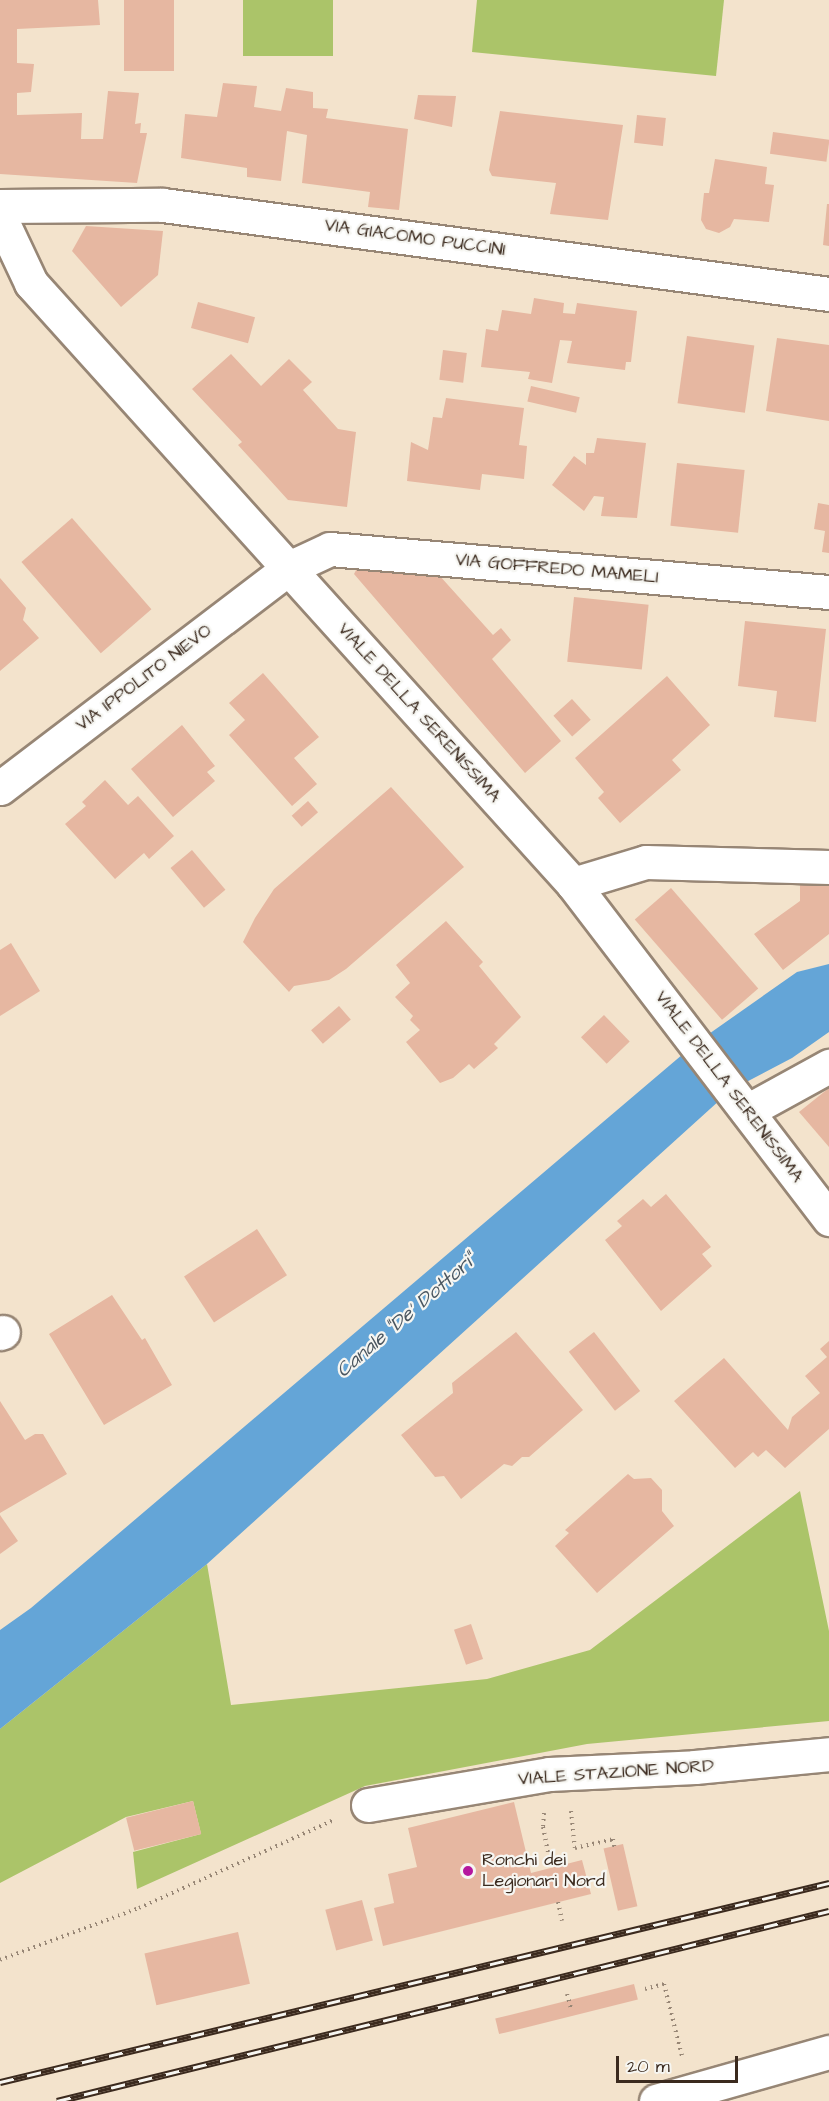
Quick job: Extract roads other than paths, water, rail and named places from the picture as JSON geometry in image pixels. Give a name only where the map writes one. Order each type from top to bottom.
[{"type":"street","name":"VIA GIACOMO PUCCINI","points":[[0,206],[163,205],[829,294]]},
{"type":"street","name":"VIALE DELLA SERENISSIMA","points":[[0,217],[31,283],[573,884],[829,1219]]},
{"type":"street","name":"VIA GOFFREDO MAMELI","points":[[289,568],[330,549],[829,591]]},
{"type":"street","name":"VIA IPPOLITO NIEVO","points":[[0,788],[289,568]]},
{"type":"street","points":[[573,884],[646,862],[829,867]]},
{"type":"street","points":[[739,1100],[829,1066]]},
{"type":"street","name":"VIALE STAZIONE NORD","points":[[368,1805],[549,1774],[695,1767],[829,1754]]},
{"type":"street","points":[[656,2101],[829,2052]]},
{"type":"water","name":"Canale \"De' Dottori\"","points":[[829,964],[829,1032],[792,1058],[731,1090],[207,1564],[0,1729],[0,1630],[31,1608],[696,1043],[797,972]]},
{"type":"railway","points":[[0,2082],[829,1883]]},
{"type":"railway","points":[[57,2101],[829,1911]]},
{"type":"place","name":"Ronchi dei Legionari Nord","points":[[468,1871]]}]
